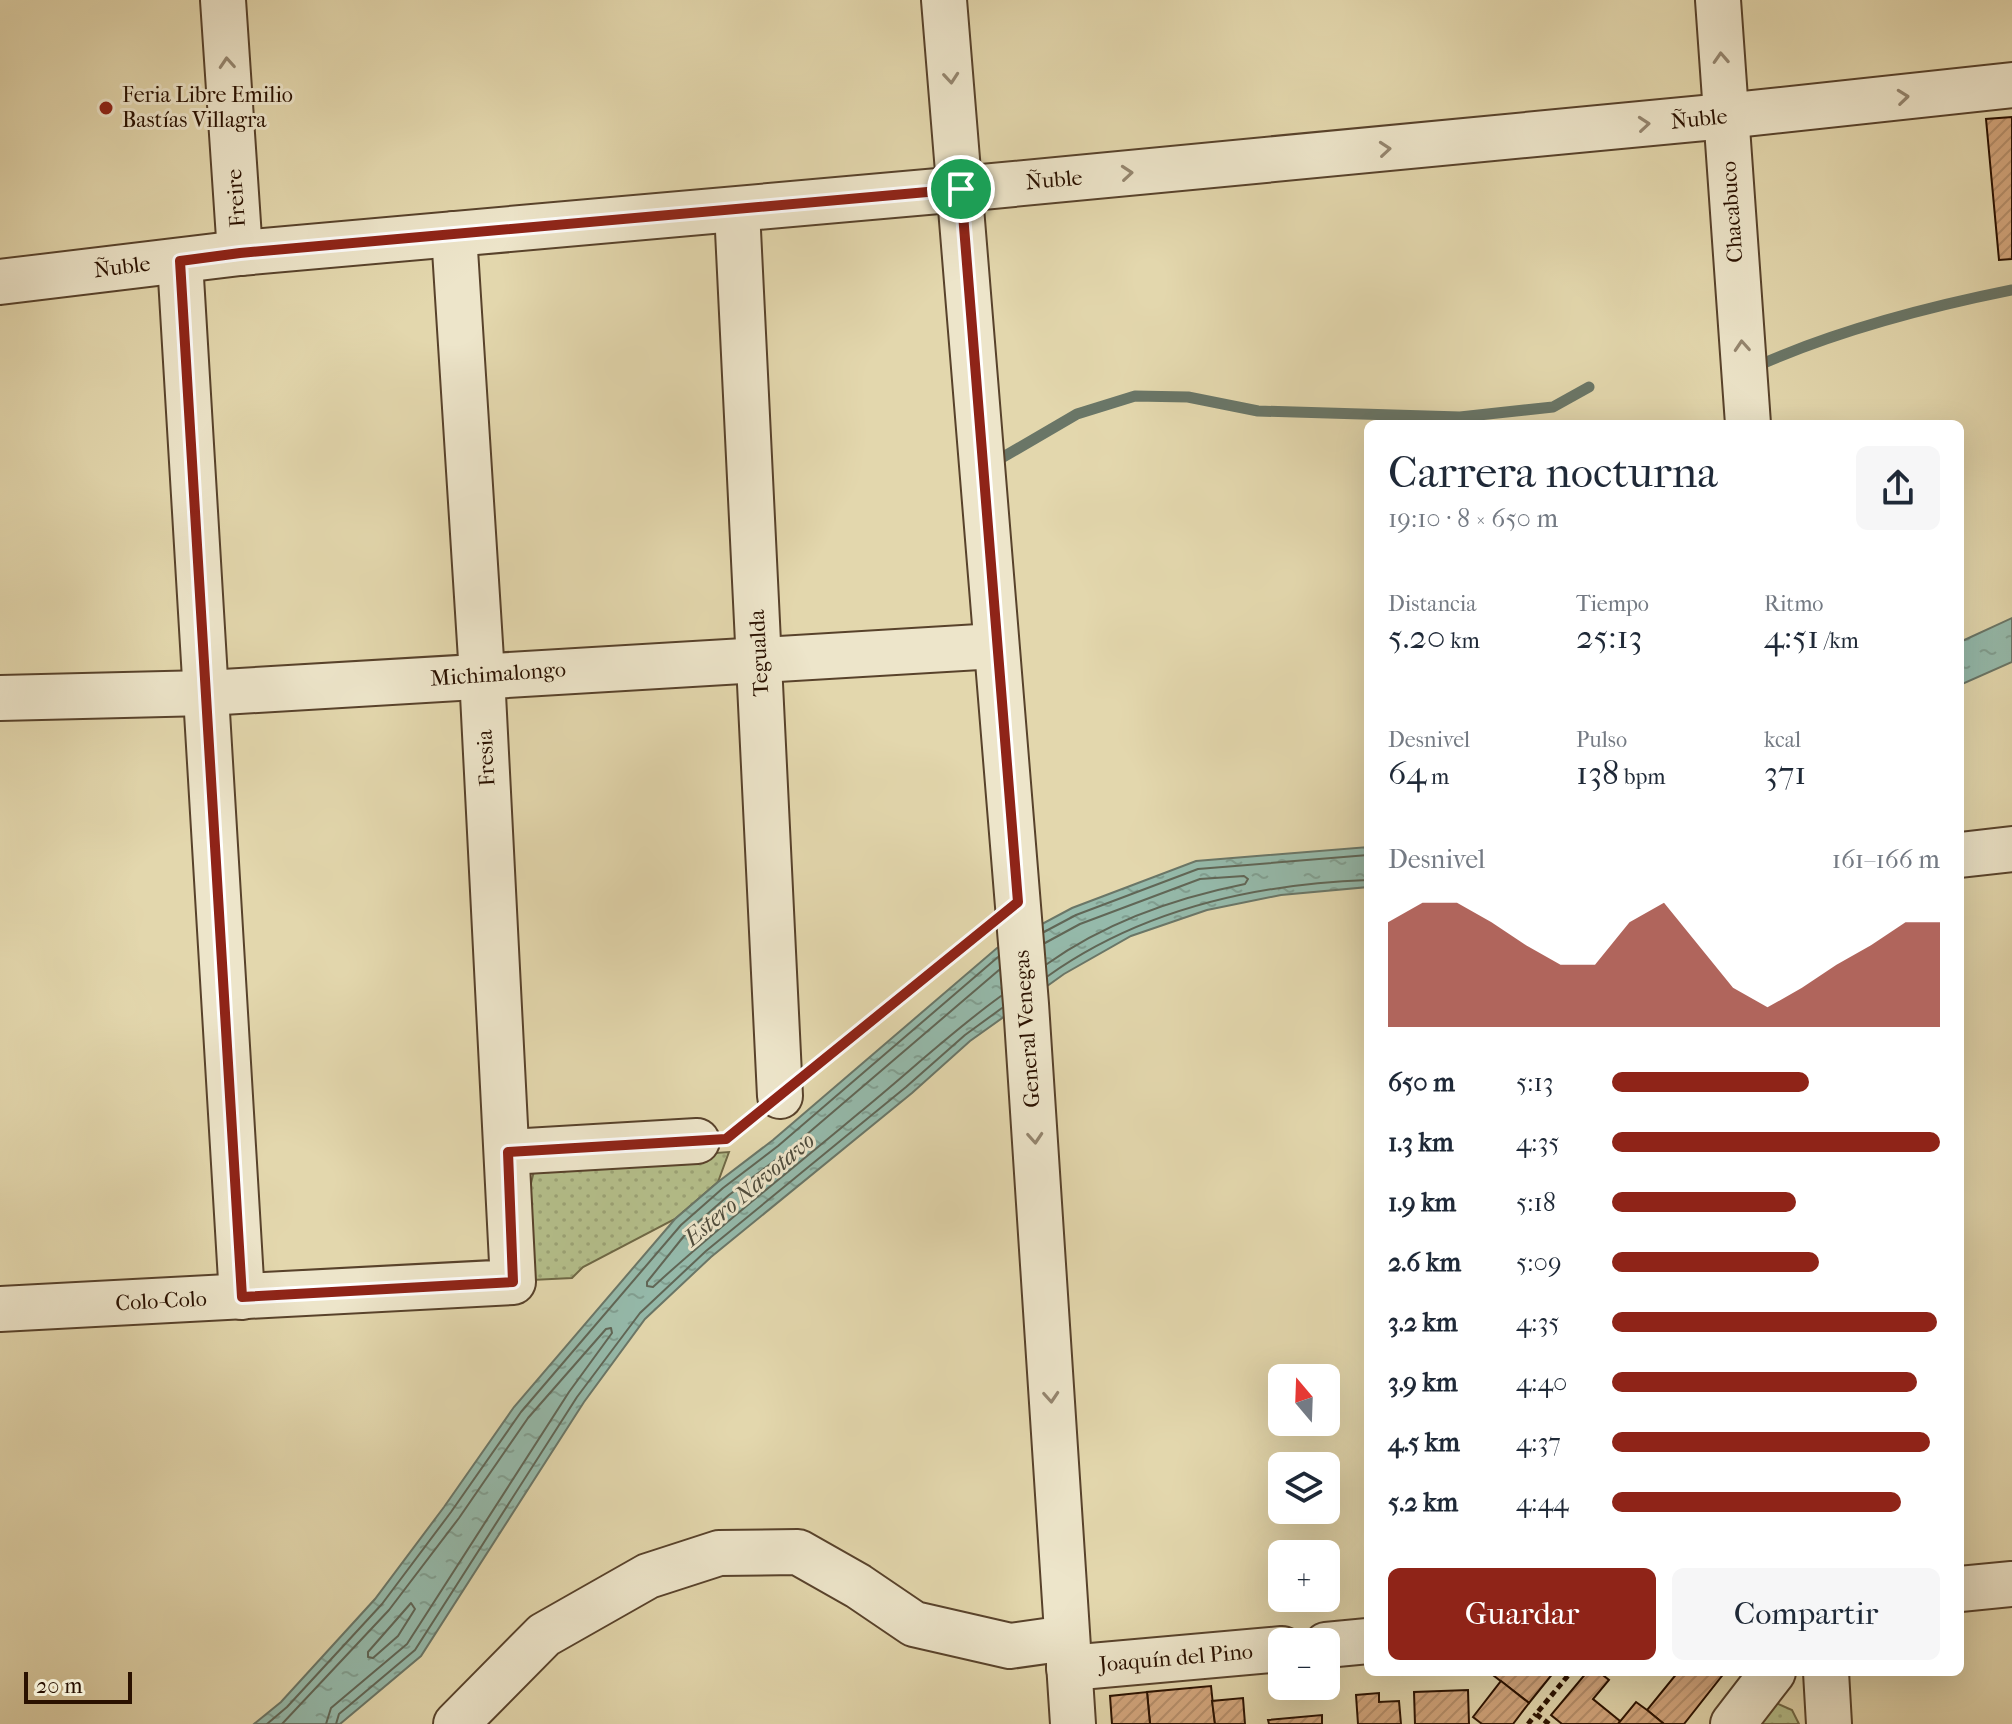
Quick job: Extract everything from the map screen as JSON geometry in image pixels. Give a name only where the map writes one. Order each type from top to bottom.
[{"type":"street","name":"Freire","points":[[223,0],[240,253]]},
{"type":"street","name":"General Venegas","points":[[944,0],[1026,1004],[1073,1724]]},
{"type":"street","name":"Chacabuco","points":[[1718,0],[1748,420]]},
{"type":"street","name":"Ñuble","points":[[0,282],[240,253],[961,189],[1725,116],[2012,85]]},
{"type":"street","name":"Tegualda","points":[[737,210],[780,1096]]},
{"type":"street","name":"Fresia","points":[[454,234],[482,675],[513,1282]]},
{"type":"street","points":[[180,261],[242,1297]]},
{"type":"street","name":"Michimalongo","points":[[0,698],[206,693],[996,646]]},
{"type":"street","points":[[1964,855],[2012,849]]},
{"type":"street","points":[[508,1152],[697,1141]]},
{"type":"street","name":"Colo-Colo","points":[[0,1309],[513,1282]]},
{"type":"street","name":"Joaquín del Pino","points":[[456,1724],[544,1635],[648,1576],[719,1553],[798,1552],[858,1586],[914,1624],[1010,1646],[1068,1653],[1268,1649]]},
{"type":"street","points":[[1964,1589],[2012,1584]]},
{"type":"street","points":[[1340,1644],[1364,1641]]},
{"type":"street","points":[[1733,1724],[1770,1676]]},
{"type":"street","points":[[1826,1676],[1829,1724]]},
{"type":"path","points":[[697,1141],[726,1139],[1018,902]]},
{"type":"path","points":[[1528,1724],[1568,1676]]},
{"type":"path","points":[[1536,1714],[1549,1724]]},
{"type":"green space","points":[[729,1152],[718,1182],[675,1219],[583,1267],[572,1278],[532,1280],[530,1187],[534,1171],[545,1165]]},
{"type":"green space","points":[[1769,1700],[1792,1710],[1799,1724],[1750,1724]]},
{"type":"water","points":[[2012,618],[2012,662],[1964,683],[1964,640]]},
{"type":"water","name":"Estero Navotavo","points":[[1364,847],[1364,887],[1281,895],[1207,910],[1131,936],[1064,974],[970,1041],[912,1093],[711,1257],[645,1319],[584,1402],[421,1656],[340,1724],[254,1724],[281,1702],[375,1599],[514,1407],[675,1219],[773,1140],[997,948],[1072,908],[1196,861]]},
{"type":"building","points":[[2012,117],[2012,259],[1999,260],[1986,119]]},
{"type":"building","points":[[1494,1676],[1551,1676],[1529,1703]]},
{"type":"building","points":[[1584,1676],[1604,1676],[1609,1680],[1593,1699],[1620,1721],[1618,1724],[1562,1724],[1551,1715]]},
{"type":"building","points":[[1675,1676],[1722,1676],[1684,1724],[1664,1724],[1647,1710]]},
{"type":"building","points":[[1501,1681],[1529,1703],[1513,1724],[1482,1724],[1473,1717]]},
{"type":"building","points":[[1211,1686],[1215,1724],[1150,1724],[1147,1692]]},
{"type":"building","points":[[1468,1690],[1469,1724],[1415,1724],[1414,1692]]},
{"type":"building","points":[[1147,1692],[1150,1724],[1112,1724],[1110,1696]]},
{"type":"building","points":[[1379,1693],[1379,1702],[1399,1701],[1401,1724],[1358,1724],[1356,1695]]},
{"type":"building","points":[[1243,1698],[1245,1724],[1215,1724],[1212,1701]]},
{"type":"building","points":[[1636,1702],[1647,1710],[1664,1724],[1618,1724]]},
{"type":"building","points":[[1322,1715],[1322,1724],[1269,1724],[1268,1720]]},
{"type":"waterway","points":[[1764,363],[1886,320],[2012,290]]},
{"type":"waterway","points":[[998,460],[1077,414],[1135,396],[1188,397],[1258,411],[1460,417],[1553,407],[1589,387]]},
{"type":"place","name":"Feria Libre Emilio Bastías Villagra","points":[[106,108]]},
{"type":"route","points":[[961,189],[1018,902],[726,1139],[508,1152],[513,1282],[242,1297],[180,261],[240,253],[961,189]]}]
